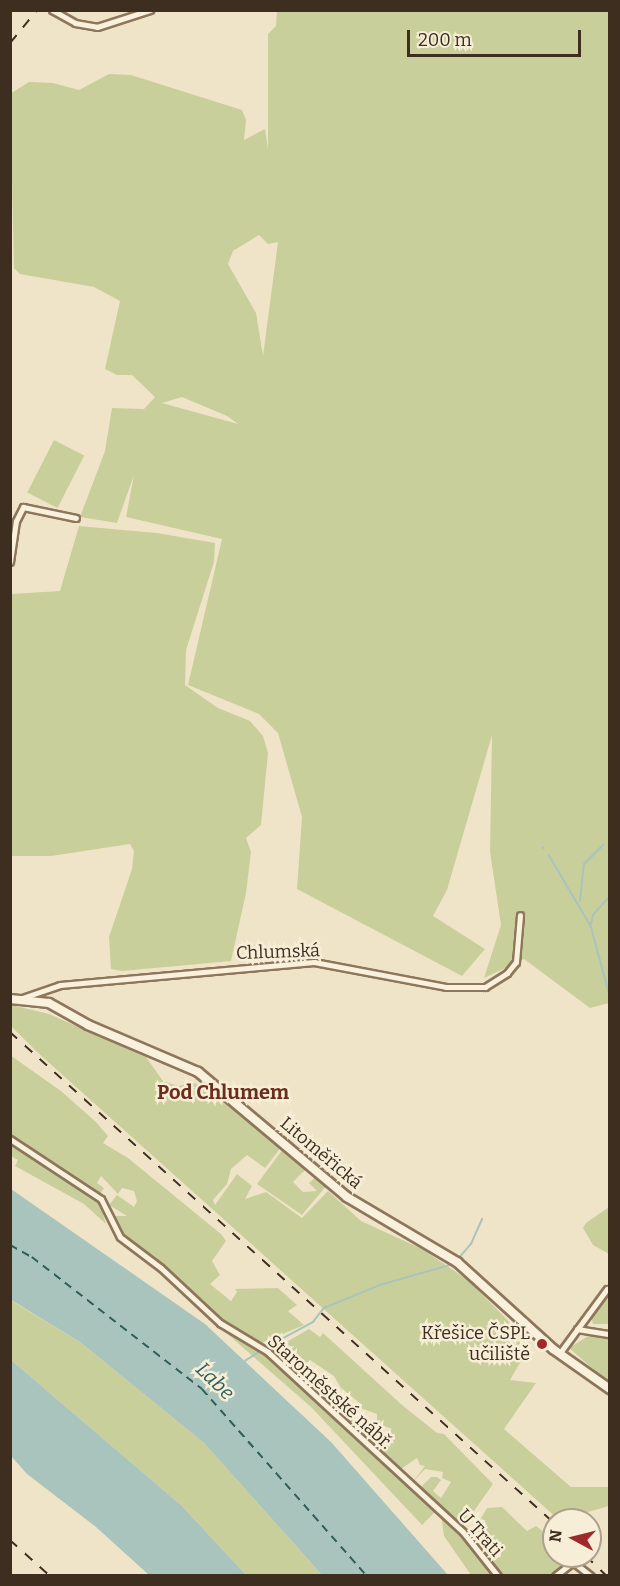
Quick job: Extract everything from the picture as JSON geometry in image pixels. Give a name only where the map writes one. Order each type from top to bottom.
[{"type":"main road","name":"Litoměřická","points":[[10,999],[22,998],[49,1003],[96,1029],[198,1072],[346,1197],[455,1260],[559,1354],[609,1389]]},
{"type":"street","points":[[52,10],[75,23],[97,27],[150,10]]},
{"type":"street","points":[[10,562],[16,522],[23,507],[76,518]]},
{"type":"street","name":"Chlumská","points":[[22,998],[60,985],[314,962],[446,987],[485,987],[507,973],[516,962],[520,915]]},
{"type":"street","name":"Staroměstské nábř.","points":[[10,1139],[101,1199],[120,1237],[161,1268],[220,1323],[268,1352],[439,1510]]},
{"type":"street","points":[[559,1354],[607,1288]]},
{"type":"street","points":[[578,1329],[609,1334]]},
{"type":"street","name":"U Trati","points":[[439,1510],[498,1575]]},
{"type":"street","points":[[555,1575],[573,1562],[591,1575]]},
{"type":"green space","points":[[277,11],[609,11],[609,1003],[590,1008],[524,959],[484,978],[501,925],[490,852],[492,735],[447,890],[433,916],[485,949],[462,976],[297,889],[302,817],[278,733],[259,714],[188,685],[222,539],[126,517],[134,475],[117,523],[80,517],[105,451],[112,408],[144,409],[155,397],[132,375],[117,375],[105,369],[120,301],[94,287],[20,274],[14,268],[10,94],[29,82],[53,83],[79,90],[109,74],[131,75],[242,110],[246,120],[244,140],[265,129],[268,149],[268,34],[276,26]],"holes":[[[259,235],[268,244],[278,242],[263,356],[256,313],[228,264],[233,251]],[[182,397],[227,416],[238,424],[162,403]]]},
{"type":"green space","points":[[54,440],[84,455],[58,508],[27,493]]},
{"type":"green space","points":[[79,526],[157,533],[215,543],[214,562],[186,650],[185,685],[218,708],[250,721],[263,736],[268,753],[261,825],[246,838],[251,852],[246,893],[231,961],[122,971],[111,969],[109,937],[132,869],[134,851],[130,844],[51,856],[11,856],[11,594],[60,591]]},
{"type":"green space","points":[[11,1005],[49,1014],[146,1057],[163,1081],[178,1086],[194,1083],[210,1090],[282,1146],[265,1168],[247,1155],[231,1169],[227,1184],[213,1200],[215,1205],[237,1174],[252,1186],[245,1199],[266,1192],[302,1218],[328,1191],[361,1221],[422,1249],[468,1280],[531,1344],[510,1380],[536,1383],[504,1429],[571,1487],[609,1487],[609,1506],[546,1508],[37,1052],[11,1026]]},
{"type":"green space","points":[[10,1055],[61,1091],[96,1122],[108,1136],[103,1143],[128,1158],[221,1234],[226,1241],[212,1261],[220,1275],[210,1284],[231,1301],[237,1292],[235,1289],[278,1288],[297,1305],[288,1311],[304,1325],[259,1344],[227,1325],[154,1257],[116,1231],[110,1216],[127,1216],[109,1205],[117,1195],[134,1207],[137,1201],[134,1191],[122,1188],[118,1194],[101,1176],[97,1183],[104,1188],[99,1196],[11,1136]]},
{"type":"green space","points":[[10,1140],[99,1201],[106,1224],[84,1204],[15,1166],[18,1160],[11,1156]]},
{"type":"green space","points":[[283,1149],[307,1168],[293,1182],[303,1192],[317,1191],[309,1183],[317,1176],[327,1185],[302,1215],[257,1184]]},
{"type":"green space","points":[[609,1207],[610,1254],[593,1245],[583,1228],[586,1223]]},
{"type":"green space","points":[[609,1287],[609,1324],[593,1324],[591,1317]]},
{"type":"green space","points":[[10,1300],[80,1342],[204,1443],[322,1575],[246,1575],[182,1506],[11,1360]]},
{"type":"green space","points":[[215,1323],[281,1367],[436,1511],[422,1525],[311,1407]]},
{"type":"green space","points":[[309,1329],[320,1337],[323,1333],[402,1405],[437,1433],[444,1434],[493,1484],[462,1528],[419,1489],[431,1477],[437,1477],[441,1480],[433,1491],[441,1498],[451,1482],[442,1478],[443,1472],[425,1469],[412,1483],[425,1466],[420,1465],[417,1458],[398,1471],[376,1451],[392,1429],[384,1426],[369,1444],[348,1423],[354,1417],[371,1432],[377,1425],[377,1414],[360,1408],[362,1405],[341,1388],[334,1376],[310,1360],[295,1374],[271,1351]]},
{"type":"green space","points":[[593,1333],[609,1334],[609,1383],[569,1348]]},
{"type":"green space","points":[[502,1507],[527,1531],[536,1526],[542,1531],[542,1568],[561,1568],[553,1575],[503,1575],[480,1543],[476,1527],[487,1508]]},
{"type":"green space","points":[[441,1515],[460,1530],[494,1575],[471,1575],[444,1536]]},
{"type":"water","name":"Labe","points":[[11,1189],[205,1324],[331,1442],[448,1575],[322,1575],[204,1443],[80,1342],[11,1300]]},
{"type":"water","points":[[11,1360],[182,1506],[246,1575],[149,1575],[96,1527],[27,1474],[11,1456]]},
{"type":"waterway","points":[[580,901],[584,864],[603,845]]},
{"type":"waterway","points":[[549,855],[591,926],[610,996]]},
{"type":"waterway","points":[[591,924],[593,915],[610,896]]},
{"type":"waterway","points":[[458,1259],[471,1244],[482,1219]]},
{"type":"waterway","points":[[265,1348],[313,1322],[324,1308],[380,1285],[453,1264]]},
{"type":"waterway","points":[[245,1361],[259,1352]]},
{"type":"ferry route","points":[[10,1245],[32,1257],[202,1389],[367,1576]]},
{"type":"railway","points":[[10,43],[37,10]]},
{"type":"railway","points":[[10,1032],[542,1512]]},
{"type":"railway","points":[[10,1540],[50,1576]]},
{"type":"railway","points":[[599,1568],[607,1576]]},
{"type":"place","name":"Křešice ČSPL učiliště","points":[[542,1344]]},
{"type":"district","name":"Pod Chlumem","points":[[223,1092]]}]
